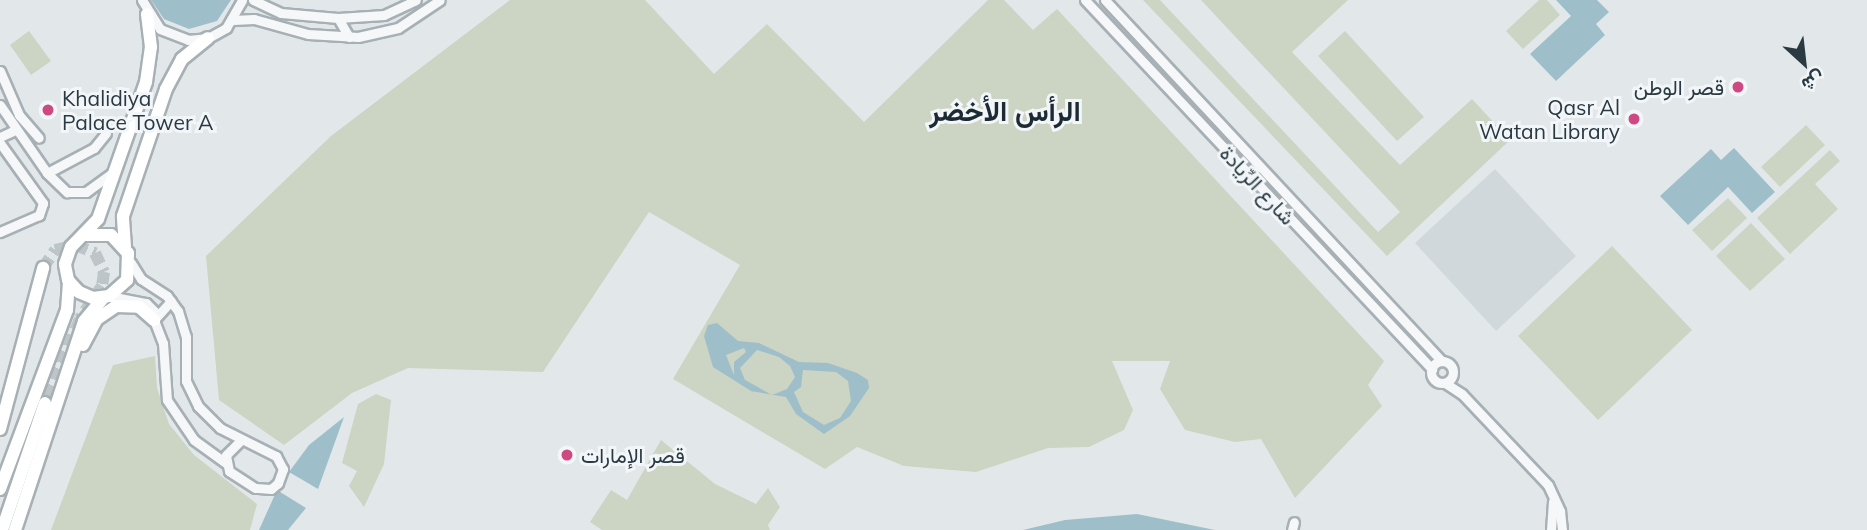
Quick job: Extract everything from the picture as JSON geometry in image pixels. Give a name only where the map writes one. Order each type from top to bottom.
[{"type":"street","points":[[0,489],[67,310],[68,252],[98,219],[150,66],[147,14],[142,0]]},
{"type":"street","points":[[240,441],[208,418],[190,393],[184,369],[186,337],[171,301],[141,279],[131,263],[125,248],[123,216],[166,89],[182,59],[233,20],[242,0]]},
{"type":"street","points":[[253,0],[279,12],[338,18],[384,15],[416,0]]},
{"type":"street","points":[[233,20],[254,19],[308,34],[349,37],[398,28],[440,0]]},
{"type":"street","name":"شارع الرِّيادة","points":[[1085,0],[1432,369],[1435,381],[1449,379],[1451,365],[1442,361],[1105,0]]},
{"type":"street","points":[[147,14],[160,29],[178,38],[208,38]]},
{"type":"street","points":[[338,18],[349,37]]},
{"type":"street","points":[[0,71],[28,128],[38,138]]},
{"type":"street","points":[[0,104],[17,133],[47,173],[67,192],[77,194],[101,183],[115,169]]},
{"type":"street","points":[[0,137],[28,128]]},
{"type":"street","points":[[0,232],[39,215],[43,203],[1,147],[16,145],[17,133]]},
{"type":"street","points":[[47,173],[94,148],[106,133]]},
{"type":"street","points":[[86,235],[111,235],[125,248]]},
{"type":"street","points":[[15,530],[87,314],[124,285],[131,263]]},
{"type":"street","points":[[0,429],[43,268]]},
{"type":"street","points":[[68,280],[83,295],[146,303],[156,318],[163,344],[163,386],[173,414],[194,440],[226,463]]},
{"type":"street","points":[[156,318],[171,301]]},
{"type":"street","points":[[77,349],[97,319],[112,307],[135,305],[156,318]]},
{"type":"street","points":[[1432,369],[1442,361]]},
{"type":"street","points":[[1449,379],[1536,471],[1560,511],[1562,530]]},
{"type":"street","points":[[2,530],[45,403]]},
{"type":"street","points":[[248,440],[276,456],[283,469],[278,483],[271,489],[255,488],[229,471],[226,463],[229,449],[240,441],[248,440]]},
{"type":"street","points":[[1551,530],[1553,501]]},
{"type":"shaded area","points":[[1495,169],[1576,256],[1496,331],[1415,243]]},
{"type":"green space","points":[[510,0],[645,0],[714,74],[767,24],[864,122],[988,0],[1004,0],[1033,30],[1057,9],[1384,361],[1368,385],[1382,406],[1295,498],[1261,439],[1235,442],[1185,430],[1160,389],[1170,361],[1112,361],[1133,410],[1124,430],[1089,447],[1048,448],[976,472],[904,466],[857,447],[825,469],[673,379],[740,265],[649,212],[543,372],[408,368],[352,393],[284,445],[219,400],[206,256],[331,136]]},
{"type":"green space","points":[[1143,0],[1160,0],[1378,232],[1400,212],[1201,0],[1348,0],[1292,52],[1400,165],[1472,99],[1510,140],[1387,256]]},
{"type":"green space","points":[[1539,0],[1547,0],[1560,15],[1523,49],[1506,31]]},
{"type":"green space","points":[[29,31],[51,61],[31,75],[10,45]]},
{"type":"green space","points":[[1345,31],[1424,117],[1397,141],[1318,56]]},
{"type":"green space","points":[[1806,125],[1825,145],[1780,187],[1761,167]]},
{"type":"green space","points":[[1830,150],[1840,161],[1815,184],[1838,209],[1790,254],[1757,218]]},
{"type":"green space","points":[[1728,198],[1747,218],[1712,251],[1692,230]]},
{"type":"green space","points":[[1751,223],[1785,259],[1750,291],[1716,256]]},
{"type":"green space","points":[[1612,246],[1692,330],[1598,420],[1518,336]]},
{"type":"green space","points":[[155,356],[157,388],[169,424],[194,455],[257,504],[250,530],[51,530],[113,365]]},
{"type":"green space","points":[[376,394],[391,400],[384,464],[364,507],[349,486],[357,471],[342,463],[358,404]]},
{"type":"green space","points":[[661,440],[715,484],[756,504],[768,488],[780,507],[768,525],[770,530],[602,530],[590,522],[611,490],[627,500]]},
{"type":"water","points":[[151,0],[231,0],[217,21],[189,29],[164,19]]},
{"type":"water","points":[[1556,0],[1597,0],[1609,12],[1596,24],[1605,35],[1556,81],[1530,54],[1571,16]]},
{"type":"water","points":[[1734,148],[1775,192],[1752,213],[1728,187],[1688,225],[1660,196],[1711,149],[1721,160]]},
{"type":"water","points":[[717,323],[738,341],[759,343],[799,362],[828,363],[857,373],[868,380],[869,388],[850,416],[824,434],[796,414],[786,397],[773,395],[787,389],[795,377],[790,366],[779,357],[757,350],[740,368],[745,380],[771,394],[751,391],[713,367],[704,336],[708,325]],"holes":[[[744,348],[746,352],[734,362],[734,375],[726,355]],[[803,370],[836,372],[848,381],[851,401],[840,418],[824,425],[803,412],[794,392],[801,387]]]},
{"type":"water","points":[[344,417],[318,489],[289,472],[309,445]]},
{"type":"water","points":[[277,490],[306,508],[288,530],[259,530]]},
{"type":"water","points":[[1137,514],[1215,530],[1023,530],[1065,520]]},
{"type":"tunnel","points":[[43,268],[55,250],[76,245],[95,253],[104,272],[102,286],[80,319],[45,403]]},
{"type":"place","name":"قصر الوطن","points":[[1738,87]]},
{"type":"place","name":"Khalidiya Palace Tower A","points":[[48,110]]},
{"type":"place","name":"Qasr Al Watan Library","points":[[1634,119]]},
{"type":"place","name":"قصر الإمارات","points":[[567,455]]},
{"type":"district","name":"الرأس الأخضر","points":[[1005,111]]}]
